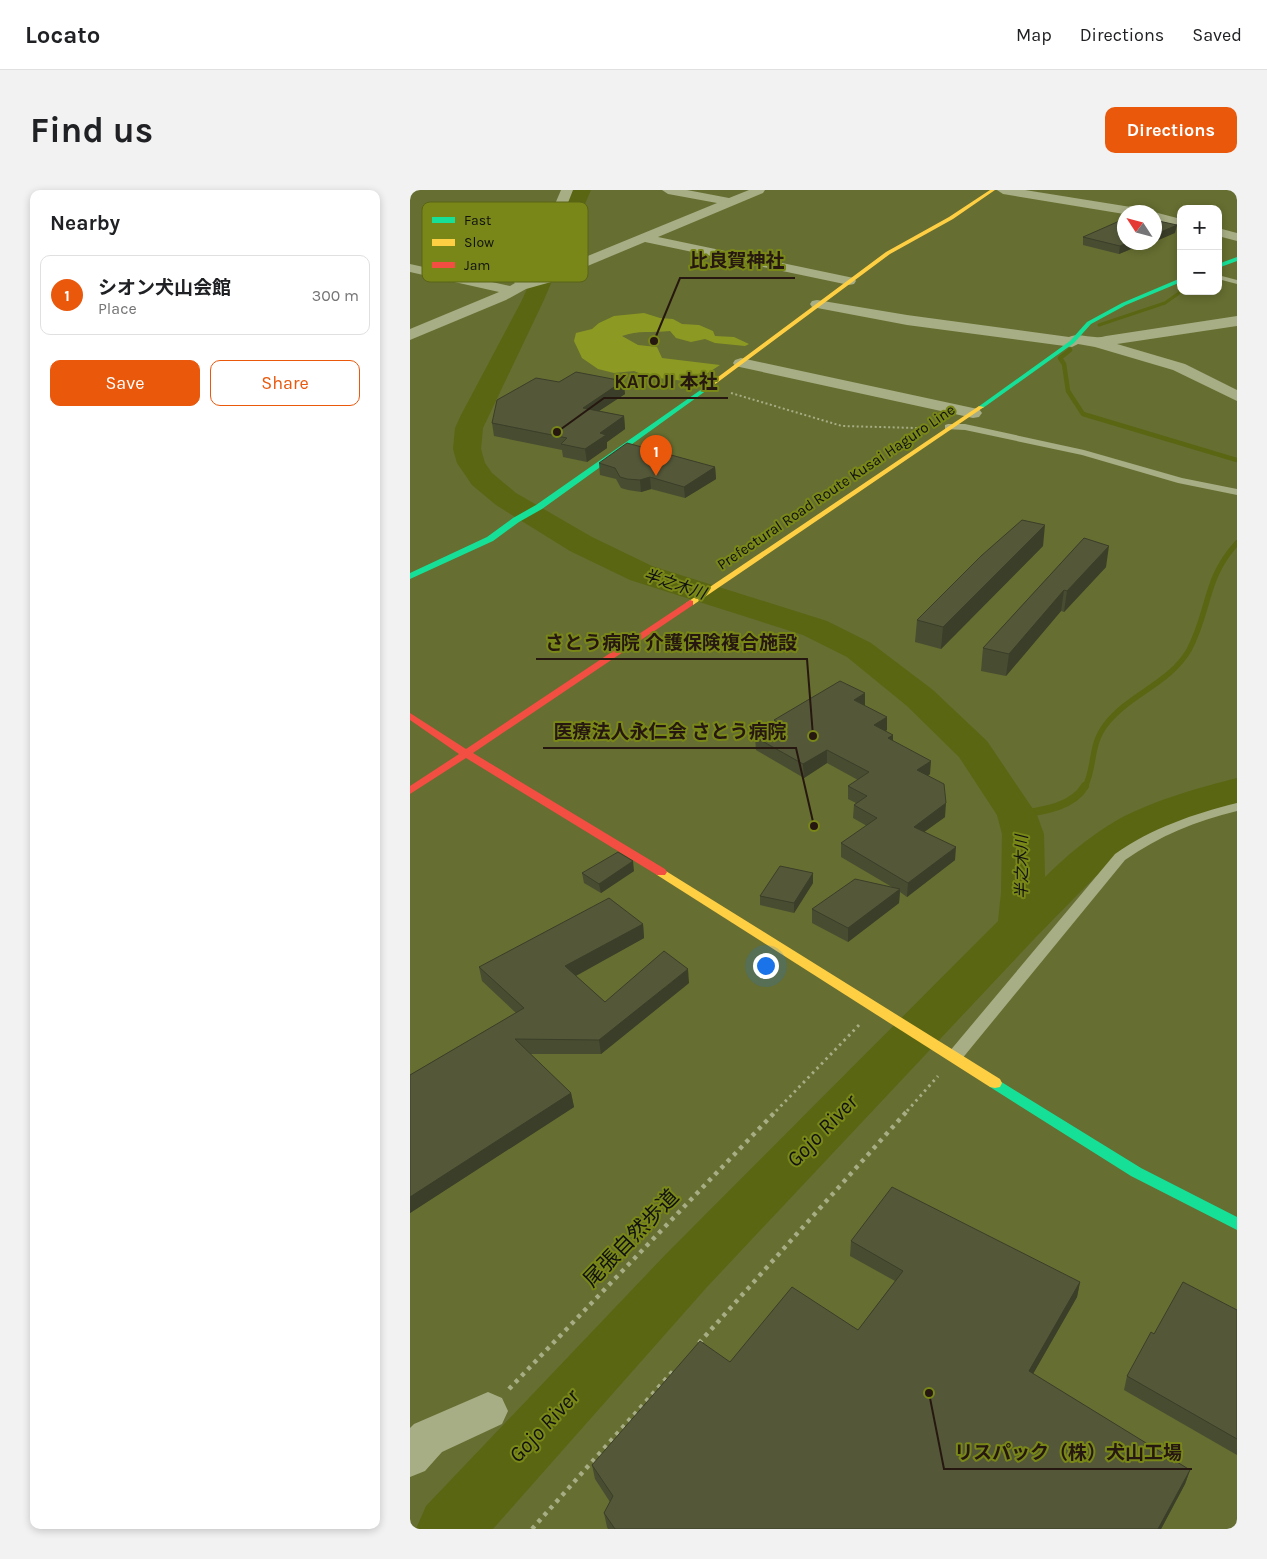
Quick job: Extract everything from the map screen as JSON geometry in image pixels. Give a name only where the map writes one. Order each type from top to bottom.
[{"type":"street","points":[[562,202],[567,190]]},
{"type":"street","points":[[668,190],[731,202]]},
{"type":"street","points":[[588,261],[759,190]]},
{"type":"street","points":[[410,576],[490,539],[516,520],[539,507],[741,363],[817,304],[888,253],[951,218],[993,190]]},
{"type":"street","points":[[1003,190],[1117,209]]},
{"type":"street","points":[[1162,218],[1177,222]]},
{"type":"street","points":[[1222,233],[1237,237]]},
{"type":"street","points":[[645,238],[849,281]]},
{"type":"street","points":[[1222,265],[1237,259]]},
{"type":"street","points":[[489,282],[517,287]]},
{"type":"street","points":[[517,287],[520,282]]},
{"type":"street","points":[[410,334],[501,297],[517,287],[535,282]]},
{"type":"street","name":"Prefectural Road Route Kusai Haguro Line","points":[[410,790],[715,586],[947,427],[974,413],[1029,370],[1073,341],[1089,324],[1117,308],[1177,282]]},
{"type":"street","points":[[817,304],[907,320],[1097,343],[1179,367],[1237,396]]},
{"type":"street","points":[[1097,343],[1237,321]]},
{"type":"street","points":[[741,363],[974,413]]},
{"type":"street","points":[[410,716],[466,753],[955,1056],[1136,1172],[1237,1224]]},
{"type":"street","points":[[410,1457],[428,1438],[488,1411]]},
{"type":"lane","points":[[1222,278],[1237,282]]},
{"type":"lane","points":[[947,427],[965,427],[1084,453],[1181,481],[1237,492]]},
{"type":"lane","points":[[955,1056],[1120,856],[1136,844],[1162,831],[1216,812],[1237,807]]},
{"type":"path","points":[[703,390],[738,394],[842,426],[947,427]]},
{"type":"path","name":"尾張自然歩道","points":[[488,1411],[876,1008]]},
{"type":"path","points":[[697,1344],[955,1056]]},
{"type":"path","points":[[532,1529],[678,1367]]},
{"type":"green space","points":[[644,313],[660,318],[673,319],[682,324],[699,325],[713,331],[715,336],[734,337],[749,344],[745,346],[715,343],[705,339],[691,342],[676,338],[670,331],[640,332],[622,336],[638,345],[657,347],[662,358],[720,365],[694,382],[649,377],[634,371],[614,373],[598,369],[582,358],[574,341],[576,333],[592,329],[599,323],[614,316]]},
{"type":"building","points":[[1117,222],[1117,245],[1083,237]]},
{"type":"building","points":[[1162,222],[1177,225],[1162,232]]},
{"type":"building","points":[[576,372],[623,381],[583,408],[624,416],[600,433],[606,435],[585,449],[561,444],[567,438],[492,423],[497,400],[536,378],[559,382]]},
{"type":"building","points":[[627,443],[715,467],[684,487],[650,477],[640,480],[627,479],[620,477],[615,468],[599,463]]},
{"type":"building","points":[[1022,520],[1045,525],[943,627],[917,620],[981,556]]},
{"type":"building","points":[[1084,538],[1109,546],[1067,591],[1064,590],[1009,654],[983,648]]},
{"type":"building","points":[[840,681],[865,693],[854,700],[887,717],[874,725],[893,735],[888,738],[931,761],[917,770],[944,784],[946,803],[914,827],[956,847],[908,883],[841,843],[877,818],[854,805],[867,796],[848,786],[869,772],[827,750],[803,764],[755,737],[780,724],[774,720]]},
{"type":"building","points":[[618,852],[633,861],[599,884],[582,873]]},
{"type":"building","points":[[780,866],[813,873],[794,903],[760,896]]},
{"type":"building","points":[[855,879],[900,889],[848,928],[812,909]]},
{"type":"building","points":[[609,898],[643,924],[565,966],[605,1002],[664,951],[688,969],[599,1040],[515,1039],[571,1093],[410,1197],[410,1075],[524,1008],[479,967]]},
{"type":"building","points":[[892,1187],[1080,1282],[1029,1371],[1190,1470],[1158,1529],[615,1529],[604,1513],[613,1496],[592,1465],[700,1341],[730,1362],[792,1287],[858,1330],[903,1271],[851,1241]]},
{"type":"building","points":[[1183,1282],[1237,1310],[1237,1439],[1127,1376],[1151,1332],[1154,1334]]},
{"type":"waterway","name":"半之木川","points":[[577,202],[582,190]]},
{"type":"waterway","name":"半之木川","points":[[541,282],[469,428],[467,449],[471,463],[482,479],[506,499],[581,544],[641,573],[815,628],[859,650],[920,698],[973,749],[1017,815],[1023,834],[1023,893],[1020,926]]},
{"type":"waterway","points":[[1099,325],[1165,303],[1177,294]]},
{"type":"waterway","points":[[1070,350],[1060,358],[1064,364],[1068,391],[1083,414],[1237,460]]},
{"type":"waterway","points":[[1085,787],[1101,731],[1116,713],[1171,671],[1189,650],[1201,622],[1213,582],[1226,556],[1237,543]]},
{"type":"waterway","points":[[1017,815],[1045,810],[1064,804],[1085,786]]},
{"type":"waterway","name":"Gojo River","points":[[1020,926],[1080,867],[1129,831],[1157,817],[1237,790]]},
{"type":"waterway","name":"Gojo River","points":[[449,1529],[687,1270],[1020,926]]},
{"type":"traffic: fast","points":[[1222,265],[1237,259]]},
{"type":"traffic: fast","points":[[981,407],[1072,342],[1089,323],[1124,304],[1177,282]]},
{"type":"traffic: fast","points":[[410,576],[490,539],[516,520],[539,507],[712,384]]},
{"type":"traffic: fast","points":[[995,1083],[1136,1172],[1237,1224]]},
{"type":"traffic: slow","points":[[712,384],[888,253],[951,218],[993,190]]},
{"type":"traffic: slow","points":[[690,603],[981,407]]},
{"type":"traffic: slow","points":[[661,872],[995,1083]]},
{"type":"traffic: jam","points":[[410,791],[690,603]]},
{"type":"traffic: jam","points":[[410,716],[465,753],[661,872]]},
{"type":"place","name":"比良賀神社","points":[[654,341]]},
{"type":"place","name":"KATOJI 本社","points":[[557,432]]},
{"type":"place","name":"シオン犬山会館","points":[[656,476]]},
{"type":"place","name":"さとう病院 介護保険複合施設","points":[[813,736]]},
{"type":"place","name":"医療法人永仁会 さとう病院","points":[[814,826]]},
{"type":"place","name":"リスパック（株）犬山工場","points":[[929,1393]]}]
